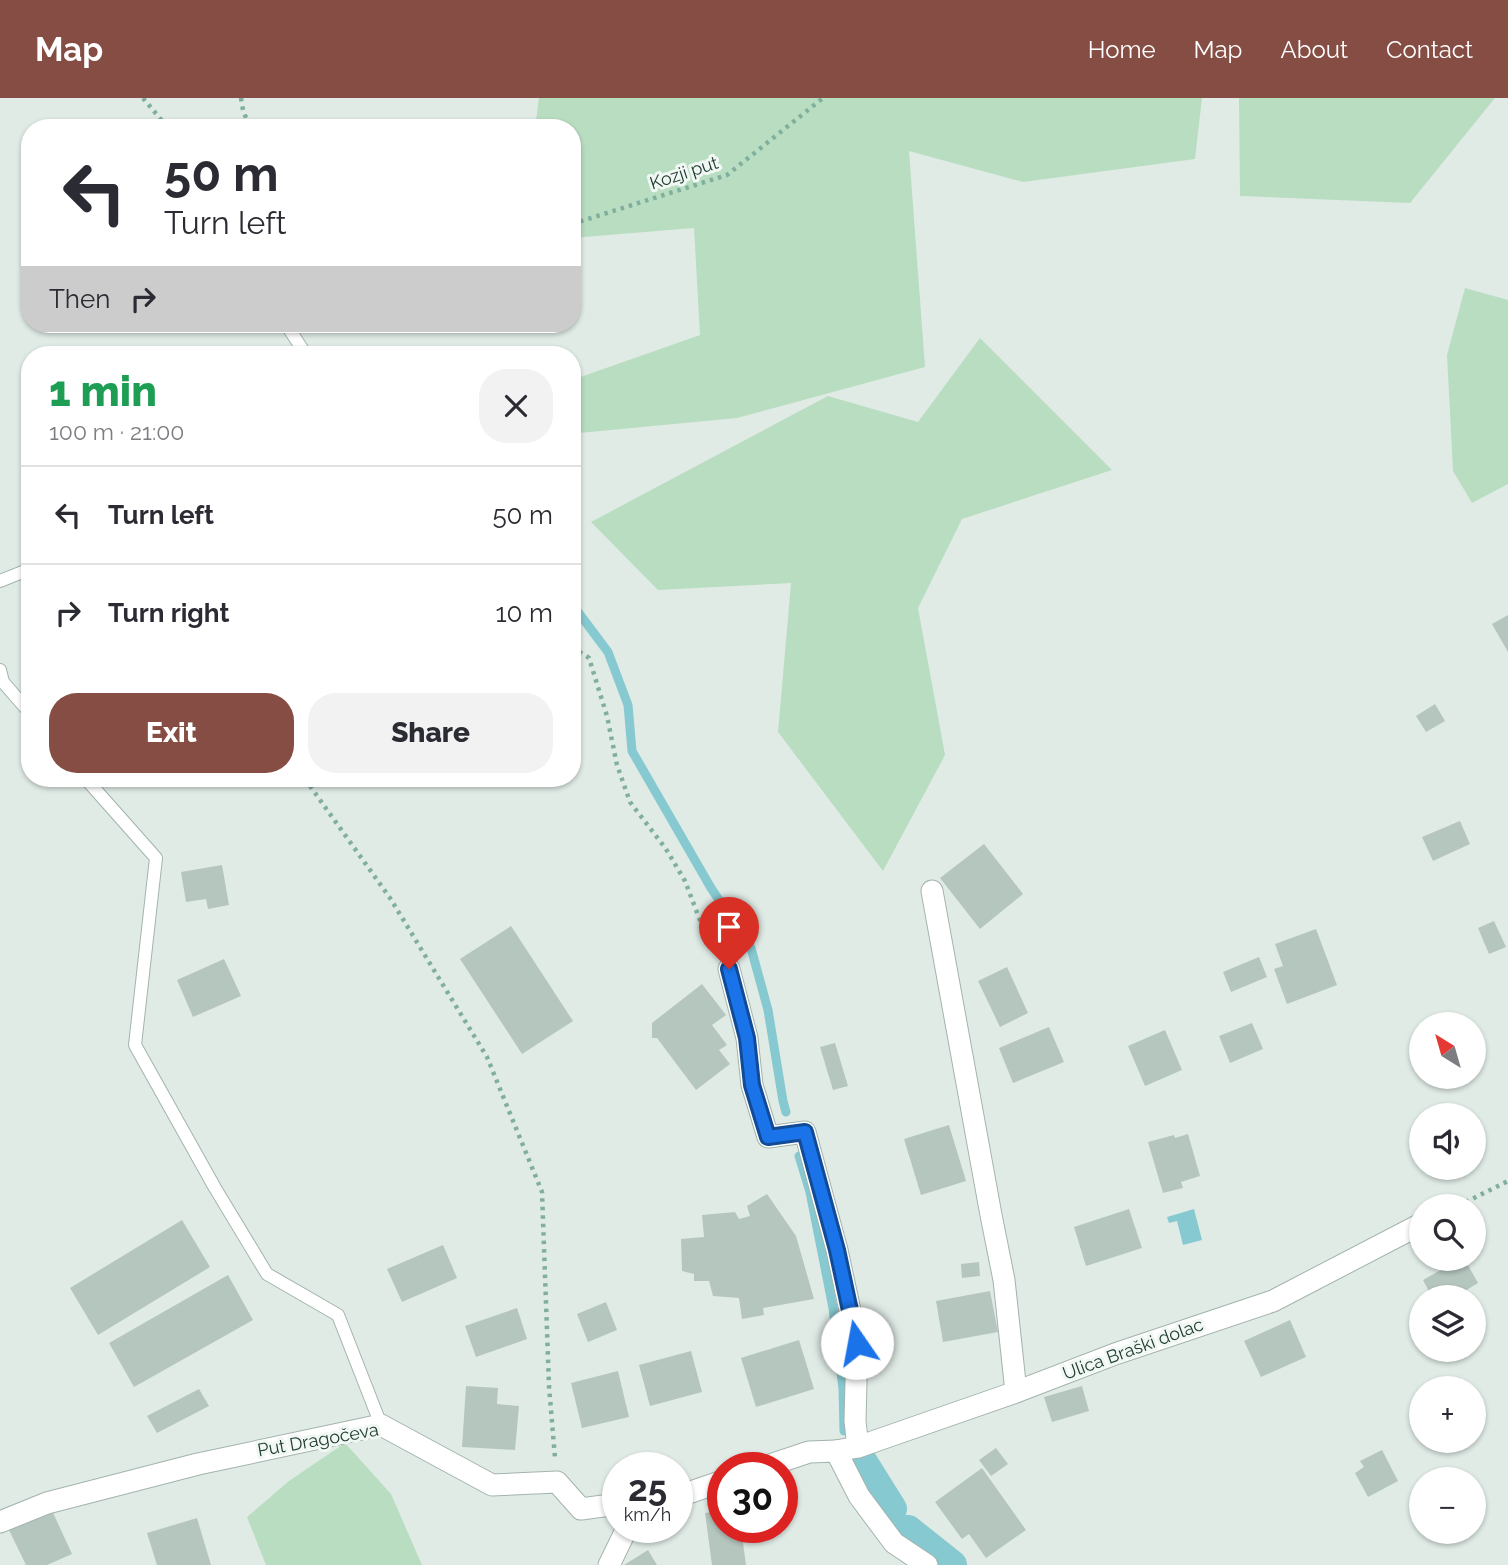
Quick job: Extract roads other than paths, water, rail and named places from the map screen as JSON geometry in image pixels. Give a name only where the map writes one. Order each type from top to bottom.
[{"type":"street","points":[[932,891],[1004,1280],[1016,1392]]},
{"type":"street","points":[[729,969],[747,1038],[752,1085],[768,1137],[805,1132],[837,1250],[857,1343],[855,1421],[859,1447]]},
{"type":"street","name":"Ulica Braški dolac","points":[[836,1451],[859,1447],[1115,1354],[1273,1301],[1409,1230]]},
{"type":"street","name":"Put Dragočeva","points":[[0,1522],[47,1503],[185,1467],[381,1425],[492,1485],[557,1482],[582,1509],[602,1506]]},
{"type":"street","points":[[798,1456],[809,1452],[836,1451],[859,1496],[894,1543],[927,1565]]},
{"type":"street","points":[[610,1565],[620,1543]]},
{"type":"lane","points":[[0,581],[21,573]]},
{"type":"lane","points":[[0,670],[3,682],[21,703]]},
{"type":"lane","points":[[93,787],[156,858],[135,1045],[215,1188],[267,1274],[338,1315],[381,1425]]},
{"type":"water","points":[[1194,1209],[1202,1240],[1183,1245],[1177,1221],[1169,1223],[1167,1217]]},
{"type":"waterway","points":[[581,616],[608,652],[628,705],[632,751],[711,888],[751,948],[768,1010],[786,1112]]},
{"type":"waterway","points":[[799,1156],[810,1192],[833,1308],[843,1389],[844,1431]]},
{"type":"waterway","points":[[862,1461],[892,1509]]},
{"type":"waterway","points":[[908,1530],[952,1565]]}]
